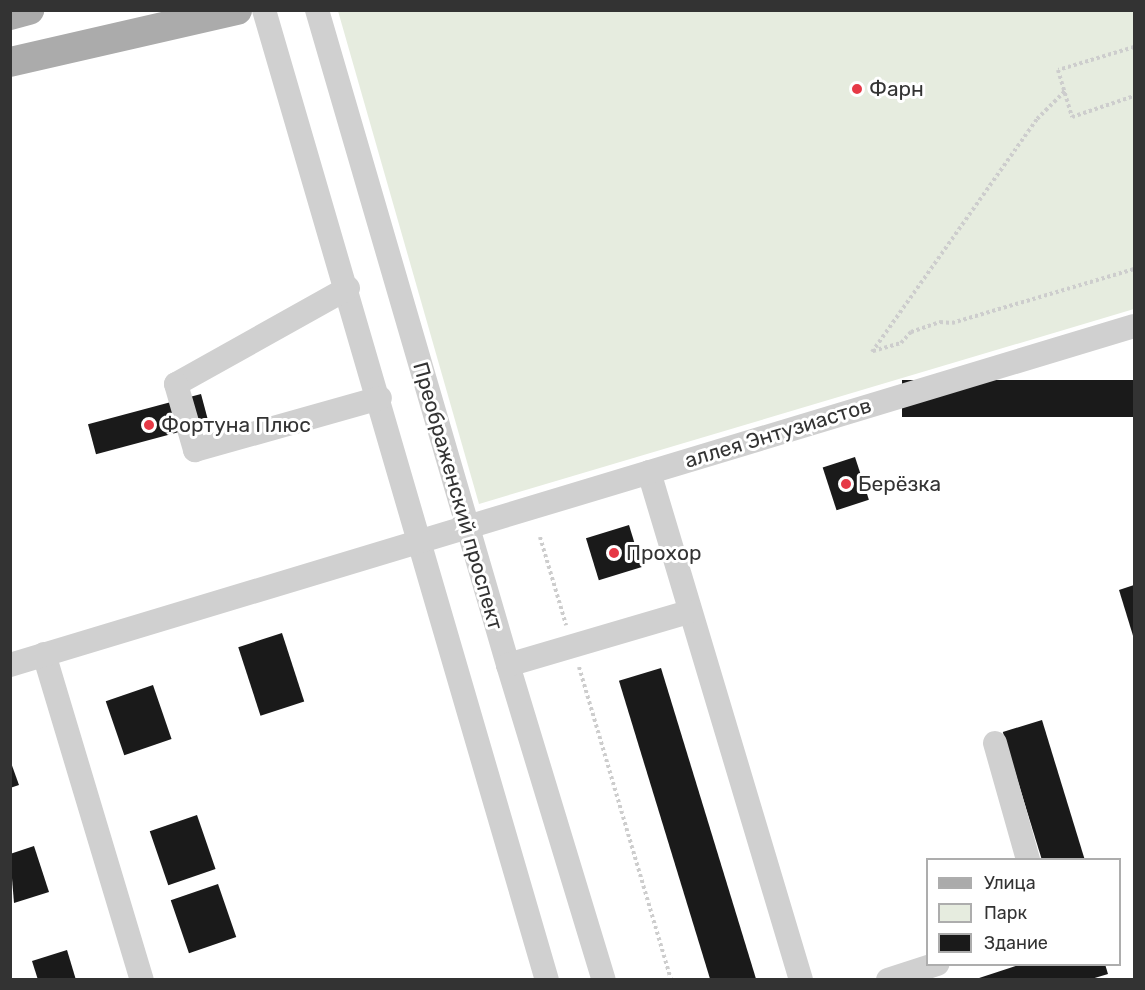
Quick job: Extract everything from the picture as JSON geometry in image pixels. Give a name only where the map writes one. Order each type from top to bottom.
[{"type":"main road","points":[[10,15],[29,10]]},
{"type":"main road","points":[[10,62],[237,10]]},
{"type":"street","points":[[264,10],[348,288],[548,980]]},
{"type":"street","name":"Преображенский проспект","points":[[317,10],[508,665],[604,980]]},
{"type":"street","points":[[348,288],[176,384],[195,450],[380,398]]},
{"type":"street","name":"аллея Энтузиастов","points":[[10,665],[421,539],[1134,326]]},
{"type":"street","points":[[648,472],[688,612],[801,980]]},
{"type":"street","points":[[508,665],[688,612]]},
{"type":"street","points":[[44,654],[142,980]]},
{"type":"street","points":[[994,743],[1027,858]]},
{"type":"street","points":[[888,980],[931,966]]},
{"type":"path","points":[[1134,47],[1058,70],[1072,117],[1134,96]]},
{"type":"path","points":[[1065,91],[1037,119],[872,352],[901,343],[911,332],[940,322],[952,323],[1134,269]]},
{"type":"path","points":[[540,537],[671,980]]},
{"type":"green space","points":[[338,11],[1134,11],[1134,309],[479,504]]},
{"type":"building","points":[[902,380],[1134,380],[1134,417],[902,417]]},
{"type":"building","name":"Фортуна Плюс","points":[[201,394],[209,424],[96,454],[88,424]]},
{"type":"building","name":"Берёзка","points":[[855,457],[869,500],[837,510],[823,468]]},
{"type":"building","name":"Прохор","points":[[629,525],[642,567],[599,580],[586,538]]},
{"type":"building","points":[[1134,585],[1134,639],[1119,590]]},
{"type":"building","points":[[282,633],[304,701],[261,716],[238,647]]},
{"type":"building","points":[[661,668],[756,980],[710,980],[619,681]]},
{"type":"building","points":[[153,685],[172,739],[124,755],[106,701]]},
{"type":"building","points":[[1042,720],[1084,858],[1041,858],[1003,732]]},
{"type":"building","points":[[10,760],[19,785],[10,788]]},
{"type":"building","points":[[197,815],[216,869],[168,885],[150,831]]},
{"type":"building","points":[[34,846],[49,892],[14,903],[10,854]]},
{"type":"building","points":[[218,884],[236,937],[189,953],[171,900]]},
{"type":"building","points":[[67,950],[76,980],[38,980],[32,961]]},
{"type":"building","points":[[1016,966],[1106,966],[1108,974],[1088,980],[973,980]]},
{"type":"place","name":"Фарн","points":[[857,89]]},
{"type":"place","name":"Фортуна Плюс","points":[[149,425]]},
{"type":"place","name":"Берёзка","points":[[846,484]]},
{"type":"place","name":"Прохор","points":[[614,553]]}]
